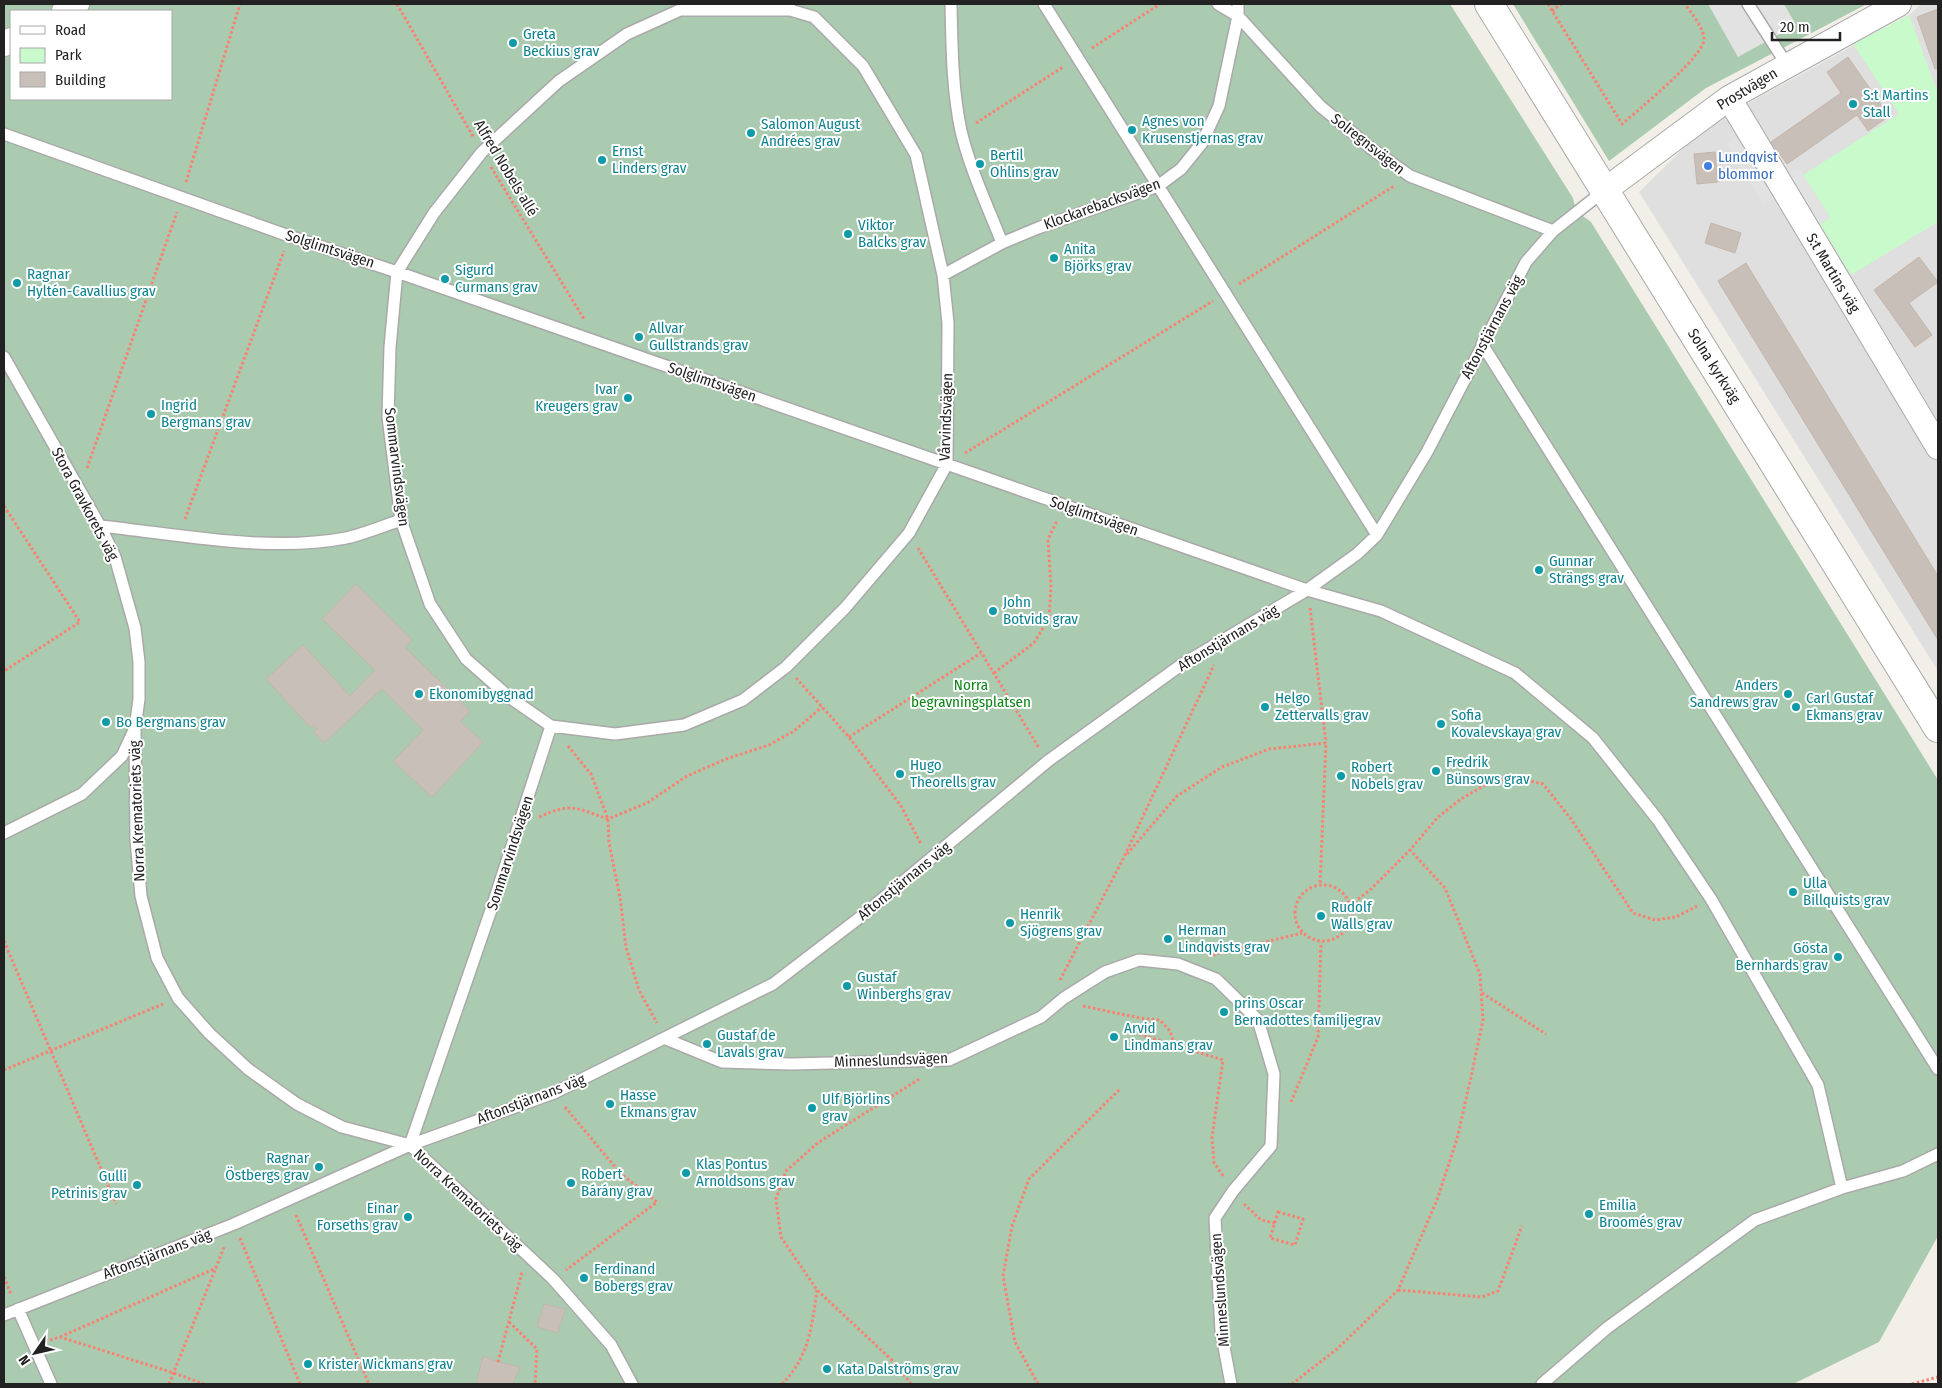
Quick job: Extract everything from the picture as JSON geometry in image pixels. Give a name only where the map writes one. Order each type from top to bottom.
[{"type":"street","points":[[66,10],[77,4]]},
{"type":"street","name":"Solna kyrkväg","points":[[1489,4],[1938,728]]},
{"type":"street","name":"Prostvägen","points":[[1604,190],[1729,98],[1787,64],[1899,4]]},
{"type":"street","name":"S:t Martins väg","points":[[1729,98],[1938,447]]},
{"type":"lane","points":[[951,4],[955,96],[962,132],[974,173],[1002,243]]},
{"type":"lane","points":[[1044,4],[1377,535]]},
{"type":"lane","name":"Solregnsvägen","points":[[1218,4],[1238,16],[1320,106],[1372,149],[1410,176],[1553,231]]},
{"type":"lane","name":"Klockarebacksvägen","points":[[942,275],[1002,243],[1038,228],[1158,186],[1181,169],[1202,143],[1219,106],[1238,16],[1238,4]]},
{"type":"lane","points":[[1748,4],[1787,64]]},
{"type":"lane","name":"Sommarvindsvägen","points":[[410,1145],[519,826],[551,726],[509,696],[466,658],[430,604],[401,520],[388,417],[390,347],[396,272],[434,213],[482,152],[559,81],[628,34],[680,10],[789,7]]},
{"type":"lane","name":"Vårvindsvägen","points":[[551,726],[615,734],[684,725],[742,700],[786,667],[845,608],[909,533],[947,464],[948,323],[942,275],[916,155],[863,66],[814,17],[789,7]]},
{"type":"lane","name":"Solglimtsvägen","points":[[4,134],[289,236],[1307,590],[1381,612],[1515,672],[1593,738],[1658,820],[1711,899],[1818,1085],[1842,1188]]},
{"type":"lane","name":"Aftonstjärnans väg","points":[[4,1315],[234,1224],[410,1145],[554,1093],[774,984],[930,860],[1048,761],[1181,665],[1307,590],[1357,554],[1377,535],[1427,452],[1526,262],[1553,231],[1604,190]]},
{"type":"lane","points":[[1482,344],[1938,1069]]},
{"type":"lane","name":"Stora Gravkorets väg","points":[[4,357],[100,526],[115,557],[135,628],[139,662],[139,699],[134,728],[122,756],[82,794],[4,833]]},
{"type":"lane","points":[[100,526],[236,540],[293,543],[347,538],[401,520]]},
{"type":"lane","name":"Norra Krematoriets väg","points":[[134,728],[136,840],[141,896],[157,958],[178,998],[209,1033],[248,1069],[297,1104],[342,1127],[410,1145],[553,1279],[611,1345],[632,1384]]},
{"type":"lane","name":"Minneslundsvägen","points":[[666,1039],[722,1062],[792,1064],[949,1060],[1041,1017],[1064,998],[1105,972],[1139,960],[1178,964],[1216,979],[1258,1020],[1274,1074],[1271,1146],[1233,1190],[1215,1218],[1221,1331],[1231,1384]]},
{"type":"lane","points":[[1542,1384],[1607,1328],[1755,1220],[1842,1188],[1903,1171],[1938,1154]]},
{"type":"lane","points":[[18,1309],[51,1384]]},
{"type":"path","points":[[79,490],[182,197],[240,4]]},
{"type":"path","name":"Alfred Nobels allé","points":[[397,4],[482,152],[598,342]]},
{"type":"path","points":[[962,132],[1160,4]]},
{"type":"path","points":[[1548,4],[1622,124],[1686,66],[1703,47],[1704,37],[1685,4]]},
{"type":"path","points":[[1552,11],[1561,4]]},
{"type":"path","points":[[947,464],[1410,176]]},
{"type":"path","points":[[179,534],[289,236]]},
{"type":"path","points":[[994,673],[1034,643],[1050,618],[1051,587],[1048,539],[1064,505]]},
{"type":"path","points":[[4,506],[80,622],[4,671]]},
{"type":"path","points":[[909,533],[1048,761]]},
{"type":"path","points":[[1307,590],[1320,679],[1326,743],[1320,885]]},
{"type":"path","points":[[1059,982],[1123,858],[1226,639]]},
{"type":"path","points":[[849,737],[981,653]]},
{"type":"path","points":[[786,667],[849,737],[901,806],[930,860]]},
{"type":"path","points":[[519,826],[558,808],[573,807],[608,819],[647,803],[687,776],[726,759],[769,745],[794,731],[822,707]]},
{"type":"path","points":[[551,726],[591,774],[608,819],[609,843],[620,897],[626,947],[639,990],[666,1039]]},
{"type":"path","points":[[1123,858],[1177,796],[1222,767],[1269,749],[1326,743]]},
{"type":"path","points":[[1350,906],[1370,891],[1410,850],[1438,817],[1461,799],[1490,782],[1514,777],[1543,784],[1570,818],[1633,913],[1655,920],[1676,917],[1711,899]]},
{"type":"path","points":[[1292,1384],[1336,1349],[1398,1290],[1437,1200],[1457,1139],[1483,1020],[1477,966],[1446,888],[1410,850]]},
{"type":"path","points":[[1320,885],[1339,890],[1346,896],[1350,906],[1351,914],[1345,932],[1330,941],[1321,942],[1307,938],[1302,933],[1294,916],[1298,899],[1304,892],[1320,885]]},
{"type":"path","points":[[1178,964],[1302,933]]},
{"type":"path","points":[[4,941],[116,1204]]},
{"type":"path","points":[[1290,1104],[1318,1037],[1321,942]]},
{"type":"path","points":[[1481,992],[1546,1034]]},
{"type":"path","points":[[4,1070],[178,998]]},
{"type":"path","points":[[1064,998],[1088,1008],[1160,1020],[1170,1031],[1174,1044]]},
{"type":"path","points":[[1139,1034],[1223,1060],[1212,1136],[1214,1163],[1247,1208],[1261,1220],[1274,1223]]},
{"type":"path","points":[[911,1384],[895,1363],[817,1290],[781,1237],[776,1199],[786,1171],[819,1142],[949,1060]]},
{"type":"path","points":[[1038,1384],[1015,1342],[1003,1276],[1012,1226],[1029,1179],[1120,1089]]},
{"type":"path","points":[[553,1279],[657,1202],[621,1174],[554,1093]]},
{"type":"path","points":[[289,1199],[369,1384]]},
{"type":"path","points":[[1278,1212],[1303,1219],[1295,1245],[1270,1238],[1274,1223],[1278,1212]]},
{"type":"path","points":[[169,1384],[234,1224]]},
{"type":"path","points":[[234,1224],[300,1384]]},
{"type":"path","points":[[1398,1290],[1482,1296],[1498,1291],[1522,1226]]},
{"type":"path","points":[[498,1362],[527,1254]]},
{"type":"path","points":[[33,1344],[60,1337],[216,1268]]},
{"type":"path","points":[[782,1384],[790,1376],[809,1344],[817,1290]]},
{"type":"path","points":[[509,1322],[537,1349],[535,1384]]},
{"type":"path","points":[[60,1337],[204,1384]]},
{"type":"path","points":[[1912,1384],[1938,1377]]},
{"type":"shaded area","points":[[1708,4],[1784,4],[1796,25],[1738,57]]},
{"type":"shaded area","points":[[1921,4],[1938,4],[1938,671],[1639,192],[1705,127],[1909,15]]},
{"type":"shaded area","points":[[1749,131],[1779,179],[1798,167],[1830,217],[1807,232],[1784,193],[1763,205],[1726,143]]},
{"type":"green space","name":"Norra begravningsplatsen","points":[[4,4],[1450,4],[1573,198],[1576,211],[1591,222],[1938,780],[1938,1236],[1879,1342],[1793,1384],[4,1384]]},
{"type":"green space","points":[[1513,4],[1867,4],[1706,88],[1609,161]]},
{"type":"green space","points":[[1909,15],[1938,93],[1938,222],[1851,275],[1820,224],[1830,218],[1803,175],[1899,114],[1853,44]]},
{"type":"building","points":[[1938,9],[1938,68],[1935,69],[1917,17]]},
{"type":"building","name":"S:t Martins Stall","points":[[1848,57],[1889,116],[1868,131],[1857,115],[1787,164],[1771,142],[1841,93],[1827,72]]},
{"type":"building","points":[[1715,152],[1718,182],[1697,184],[1694,154]]},
{"type":"building","points":[[1711,223],[1741,233],[1735,253],[1705,243]]},
{"type":"building","points":[[1919,257],[1938,282],[1909,303],[1932,335],[1915,347],[1874,290]]},
{"type":"building","points":[[1746,263],[1938,576],[1938,640],[1718,281]]},
{"type":"building","name":"Ekonomibyggnad","points":[[356,584],[412,640],[405,647],[470,711],[460,721],[483,742],[432,797],[393,761],[423,730],[382,689],[324,743],[314,732],[317,729],[313,725],[310,727],[266,679],[303,645],[350,696],[375,670],[322,619]]},
{"type":"building","points":[[544,1304],[565,1309],[558,1333],[537,1327]]},
{"type":"building","points":[[483,1356],[520,1367],[513,1384],[476,1384]]},
{"type":"place","name":"Greta Beckius grav","points":[[513,43]]},
{"type":"place","name":"S:t Martins Stall","points":[[1853,104]]},
{"type":"place","name":"Agnes von Krusenstjernas grav","points":[[1132,130]]},
{"type":"place","name":"Salomon August Andrées grav","points":[[751,133]]},
{"type":"place","name":"Ernst Linders grav","points":[[602,160]]},
{"type":"place","name":"Bertil Ohlins grav","points":[[980,164]]},
{"type":"place","name":"Lundqvist blommor","points":[[1708,166]]},
{"type":"place","name":"Viktor Balcks grav","points":[[848,234]]},
{"type":"place","name":"Anita Björks grav","points":[[1054,258]]},
{"type":"place","name":"Sigurd Curmans grav","points":[[445,279]]},
{"type":"place","name":"Ragnar Hyltén-Cavallius grav","points":[[17,283]]},
{"type":"place","name":"Allvar Gullstrands grav","points":[[639,337]]},
{"type":"place","name":"Ivar Kreugers grav","points":[[628,398]]},
{"type":"place","name":"Ingrid Bergmans grav","points":[[151,414]]},
{"type":"place","name":"Gunnar Strängs grav","points":[[1539,570]]},
{"type":"place","name":"John Botvids grav","points":[[993,611]]},
{"type":"place","name":"Ekonomibyggnad","points":[[419,694]]},
{"type":"place","name":"Anders Sandrews grav","points":[[1788,694]]},
{"type":"place","name":"Helgo Zettervalls grav","points":[[1265,707]]},
{"type":"place","name":"Carl Gustaf Ekmans grav","points":[[1796,707]]},
{"type":"place","name":"Bo Bergmans grav","points":[[106,722]]},
{"type":"place","name":"Sofia Kovalevskaya grav","points":[[1441,724]]},
{"type":"place","name":"Fredrik Bünsows grav","points":[[1436,771]]},
{"type":"place","name":"Hugo Theorells grav","points":[[900,774]]},
{"type":"place","name":"Robert Nobels grav","points":[[1341,776]]},
{"type":"place","name":"Ulla Billquists grav","points":[[1793,892]]},
{"type":"place","name":"Rudolf Walls grav","points":[[1321,916]]},
{"type":"place","name":"Henrik Sjögrens grav","points":[[1010,923]]},
{"type":"place","name":"Herman Lindqvists grav","points":[[1168,939]]},
{"type":"place","name":"Gösta Bernhards grav","points":[[1838,957]]},
{"type":"place","name":"Gustaf Winberghs grav","points":[[847,986]]},
{"type":"place","name":"prins Oscar Bernadottes familjegrav","points":[[1224,1012]]},
{"type":"place","name":"Arvid Lindmans grav","points":[[1114,1037]]},
{"type":"place","name":"Gustaf de Lavals grav","points":[[707,1044]]},
{"type":"place","name":"Hasse Ekmans grav","points":[[610,1104]]},
{"type":"place","name":"Ulf Björlins grav","points":[[812,1108]]},
{"type":"place","name":"Ragnar Östbergs grav","points":[[319,1167]]},
{"type":"place","name":"Klas Pontus Arnoldsons grav","points":[[686,1173]]},
{"type":"place","name":"Robert Bárány grav","points":[[571,1183]]},
{"type":"place","name":"Gulli Petrinis grav","points":[[137,1185]]},
{"type":"place","name":"Emilia Broomés grav","points":[[1589,1214]]},
{"type":"place","name":"Einar Forseths grav","points":[[408,1217]]},
{"type":"place","name":"Ferdinand Bobergs grav","points":[[584,1278]]},
{"type":"place","name":"Krister Wickmans grav","points":[[308,1364]]},
{"type":"place","name":"Kata Dalströms grav","points":[[827,1369]]}]
